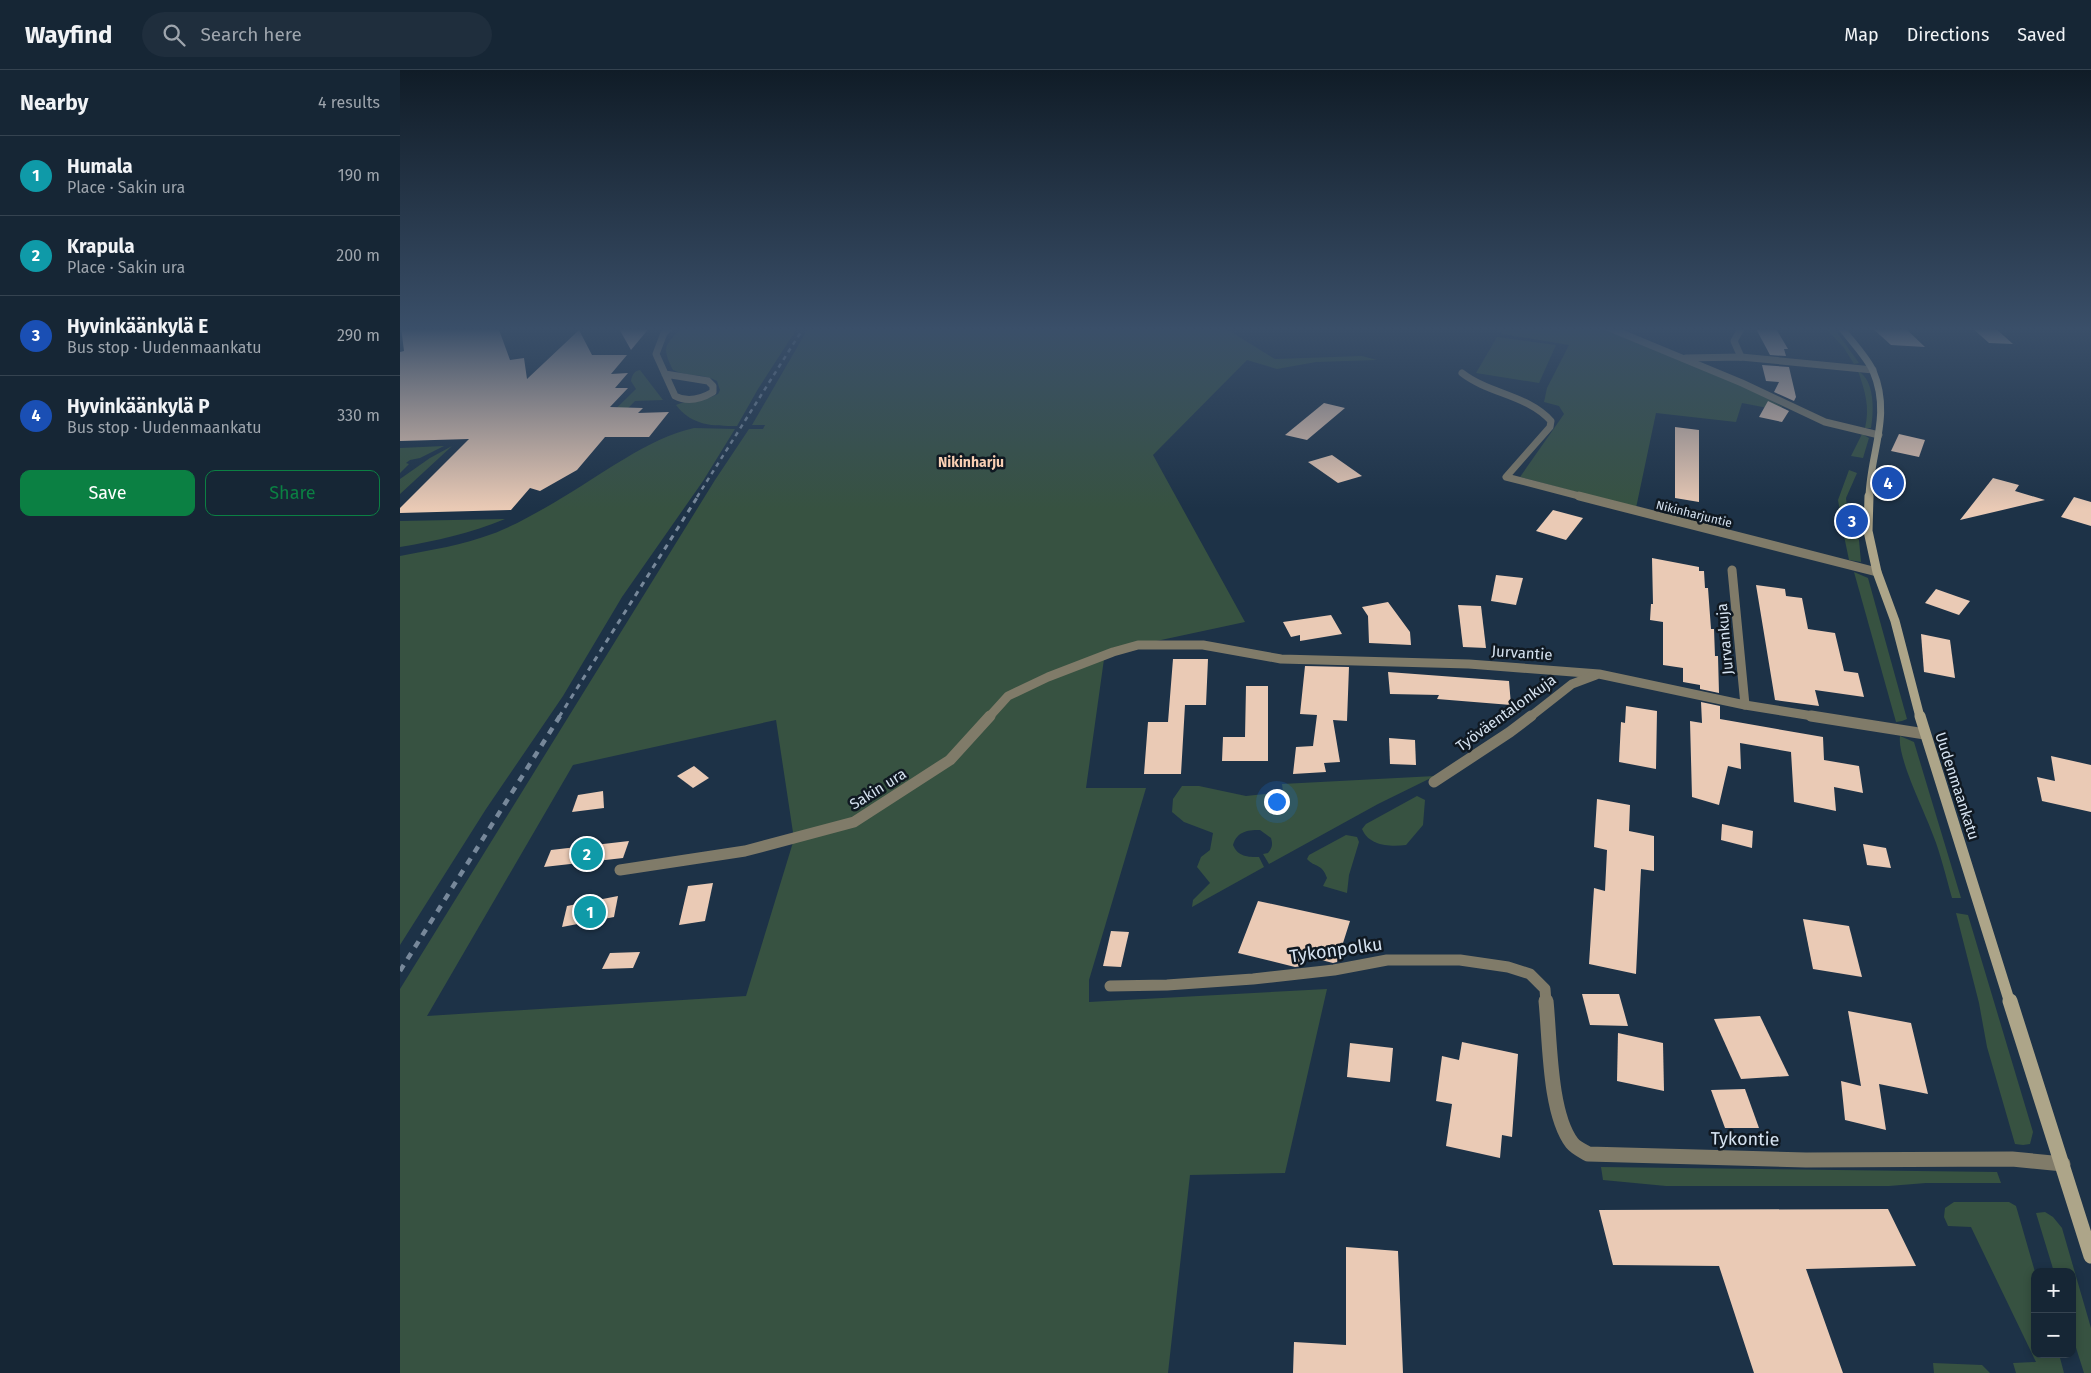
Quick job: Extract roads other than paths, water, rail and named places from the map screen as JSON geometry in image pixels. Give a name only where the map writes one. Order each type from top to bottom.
[{"type":"main road","name":"Uudenmaankatu","points":[[1877,388],[1882,416],[1868,492],[1868,531],[1877,572],[1894,621],[1925,734],[2091,1256]]},
{"type":"street","points":[[672,388],[675,396],[678,398],[693,399],[706,396],[712,392],[713,388]]},
{"type":"street","name":"Nikinharjuntie","points":[[1485,388],[1527,403],[1540,410],[1551,420],[1550,427],[1506,477],[1877,572]]},
{"type":"street","points":[[1749,388],[1825,422],[1879,435]]},
{"type":"street","name":"Jurvankuja","points":[[1732,570],[1745,705]]},
{"type":"street","name":"Jurvantie","points":[[1113,652],[1138,645],[1203,645],[1281,659],[1469,664],[1599,674],[1745,705],[1925,734]]},
{"type":"street","name":"Sakin ura","points":[[620,870],[745,851],[854,822],[950,760],[1008,696],[1113,652]]},
{"type":"street","name":"Työväentalonkuja","points":[[1434,782],[1510,732],[1572,684],[1599,674]]},
{"type":"street","name":"Tykonpolku","points":[[1110,986],[1168,985],[1252,979],[1334,970],[1387,960],[1460,960],[1508,967],[1530,974],[1546,989],[1548,1004]]},
{"type":"street","name":"Tykontie","points":[[1548,1004],[1557,1107],[1565,1130],[1573,1144],[1588,1154],[1806,1160],[2012,1159],[2063,1164]]},
{"type":"railway","points":[[697,497],[766,388]]},
{"type":"railway","points":[[559,717],[698,496]]},
{"type":"railway","points":[[400,971],[560,716]]},
{"type":"place","name":"Hyvinkäänkylä P","points":[[1888,483]]},
{"type":"place","name":"Hyvinkäänkylä E","points":[[1852,521]]},
{"type":"place","name":"Krapula","points":[[587,854]]},
{"type":"place","name":"Humala","points":[[590,912]]},
{"type":"district","name":"Nikinharju","points":[[971,462]]}]
